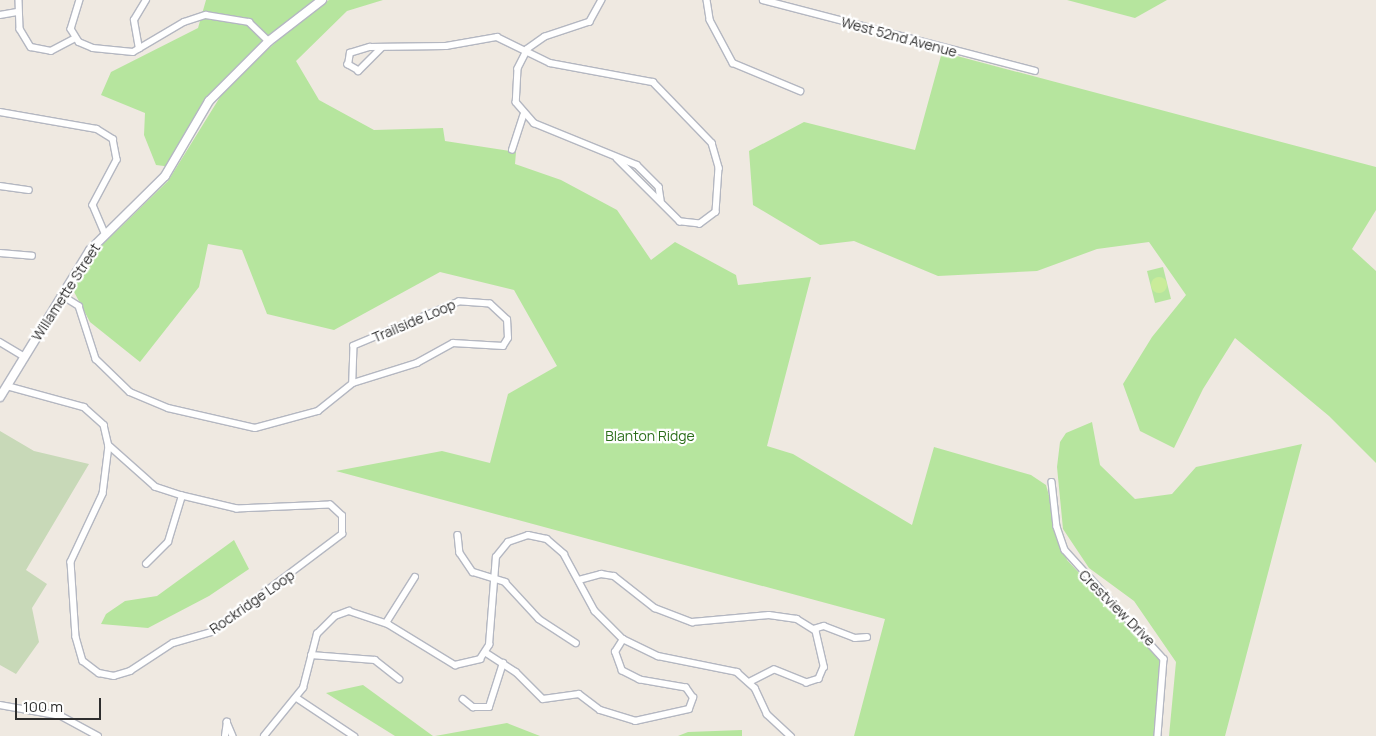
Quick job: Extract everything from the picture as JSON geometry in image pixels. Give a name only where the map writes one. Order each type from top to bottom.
[{"type":"main road","name":"Willamette Street","points":[[0,397],[105,233],[153,191],[209,101],[269,42],[322,0]]},
{"type":"street","points":[[19,0],[18,12],[22,34],[36,50],[51,51],[75,38]]},
{"type":"street","points":[[75,38],[73,13],[80,0]]},
{"type":"street","points":[[139,49],[134,20],[146,0]]},
{"type":"street","points":[[512,150],[524,116],[515,91],[520,62],[528,49],[545,37],[590,22],[602,0]]},
{"type":"street","points":[[707,0],[710,20],[733,63],[800,91]]},
{"type":"street","name":"West 52nd Avenue","points":[[763,0],[1035,71]]},
{"type":"street","points":[[0,15],[18,12]]},
{"type":"street","points":[[75,38],[93,48],[118,52],[139,49],[184,22],[206,15],[249,22],[269,42]]},
{"type":"street","points":[[382,48],[359,71],[348,65],[347,57],[354,51],[382,48],[446,46],[498,37],[528,49],[550,63],[652,82],[704,131],[718,162],[716,212],[705,222],[690,225],[678,221],[661,200],[617,159],[524,116]]},
{"type":"street","points":[[0,112],[97,129],[113,139],[117,160],[93,205],[105,233]]},
{"type":"street","points":[[0,186],[29,190]]},
{"type":"street","points":[[0,253],[32,256]]},
{"type":"street","points":[[63,296],[79,306],[86,337],[102,368],[130,392],[168,408],[232,425],[267,427],[318,411],[353,383]]},
{"type":"street","name":"Trailside Loop","points":[[461,301],[483,302],[503,312],[509,326],[504,346],[453,343],[414,364],[353,383],[354,346],[461,301]]},
{"type":"street","points":[[0,342],[25,357]]},
{"type":"street","points":[[7,386],[89,410],[104,425],[109,446]]},
{"type":"street","name":"Rockridge Loop","points":[[109,446],[155,487],[182,496],[237,509],[326,504],[340,513],[343,530],[335,542],[212,632],[172,643],[130,672],[114,676],[100,673],[83,661],[76,638],[71,562],[103,494],[109,446]]},
{"type":"street","points":[[107,464],[112,454],[123,458]]},
{"type":"street","name":"Crestview Drive","points":[[1052,482],[1057,527],[1065,550],[1164,659],[1158,736]]},
{"type":"street","points":[[146,564],[168,542],[182,496]]},
{"type":"street","points":[[458,535],[460,553],[470,569],[509,584],[535,616],[576,642]]},
{"type":"street","points":[[264,736],[297,698],[316,634],[335,616],[349,611],[386,623],[455,665],[472,664],[485,652],[492,578],[496,557],[504,545],[532,535],[558,548],[579,580],[595,611],[623,639],[658,656],[728,667],[750,682],[766,714],[791,736]]},
{"type":"street","points":[[579,580],[611,575],[655,608],[692,622],[769,615],[797,619],[814,629],[823,661],[819,679],[807,683],[774,670],[750,682]]},
{"type":"street","points":[[386,623],[415,577]]},
{"type":"street","points":[[814,629],[824,626],[855,638],[867,637]]},
{"type":"street","points":[[485,652],[503,663],[534,694],[548,700],[579,694],[600,710],[634,721],[690,709],[693,698],[686,688],[640,680],[622,671],[615,652],[623,639]]},
{"type":"street","points":[[311,655],[375,660],[399,679]]},
{"type":"street","points":[[463,699],[473,707],[490,707],[503,663]]},
{"type":"street","points":[[297,698],[354,736]]},
{"type":"street","points":[[0,705],[61,716],[98,736]]},
{"type":"street","points":[[225,736],[227,722],[233,736]]},
{"type":"green space","points":[[206,0],[322,0],[222,84],[172,167],[156,165],[144,135],[145,113],[101,95],[111,72],[198,28]]},
{"type":"green space","name":"Blanton Ridge","points":[[329,0],[383,0],[347,11],[296,61],[319,100],[374,130],[443,128],[445,141],[516,152],[515,164],[561,180],[617,210],[651,260],[675,242],[736,275],[738,285],[811,277],[767,446],[793,454],[912,525],[934,447],[1031,475],[1046,485],[1067,560],[1162,661],[1155,736],[854,736],[885,619],[336,471],[442,451],[490,463],[508,394],[557,366],[514,290],[440,272],[334,330],[267,314],[242,250],[208,244],[199,287],[140,362],[90,322],[72,288],[95,252],[168,181],[225,89],[301,19]]},
{"type":"green space","points":[[1067,0],[1167,0],[1135,18]]},
{"type":"green space","points":[[942,52],[1376,167],[1376,210],[1352,249],[1376,271],[1376,463],[1329,416],[1235,338],[1203,389],[1174,448],[1140,431],[1123,384],[1152,337],[1186,295],[1149,242],[1097,249],[1037,271],[938,276],[854,241],[820,245],[753,205],[749,151],[804,122],[915,150]]},
{"type":"green space","points":[[1163,267],[1171,299],[1155,303],[1147,271]]},
{"type":"green space","points":[[1159,277],[1165,279],[1167,285],[1165,291],[1159,293],[1153,291],[1151,285],[1153,279]]},
{"type":"green space","points":[[1092,422],[1100,465],[1135,499],[1172,494],[1196,467],[1302,444],[1225,736],[1169,736],[1176,662],[1134,601],[1089,568],[1063,529],[1057,467],[1060,442],[1066,433]]},
{"type":"green space","points":[[0,431],[34,451],[89,464],[26,570],[47,584],[32,608],[39,642],[16,674],[0,665]]},
{"type":"green space","points":[[234,540],[249,569],[209,596],[148,628],[101,624],[106,614],[125,601],[157,596]]},
{"type":"green space","points":[[363,685],[433,736],[395,736],[326,693]]},
{"type":"green space","points":[[507,723],[540,736],[435,736]]},
{"type":"green space","points":[[742,730],[742,736],[678,736],[688,732]]}]
